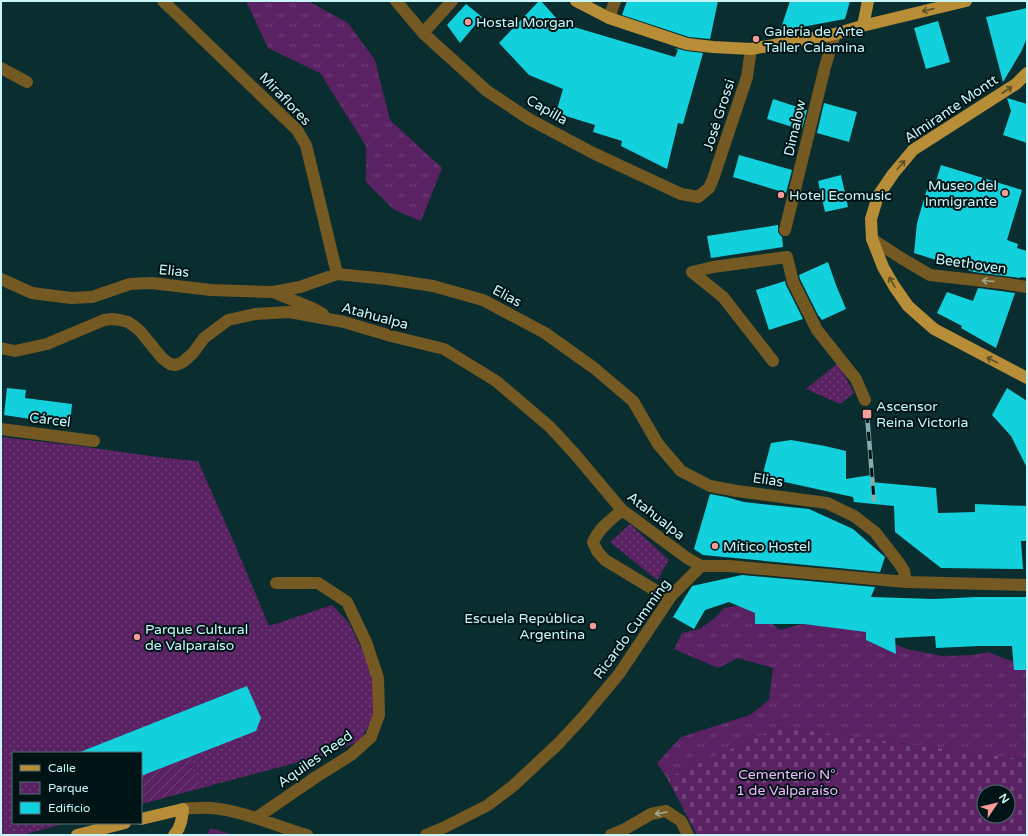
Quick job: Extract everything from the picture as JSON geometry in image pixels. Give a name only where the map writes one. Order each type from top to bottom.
[{"type":"main road","points":[[576,1],[609,18],[687,44],[751,49],[835,34],[966,1]]},
{"type":"main road","points":[[863,26],[868,1]]},
{"type":"main road","name":"Almirante Montt","points":[[1027,73],[1016,84],[913,150],[893,174],[878,196],[871,218],[872,239],[883,267],[908,306],[934,329],[1027,378]]},
{"type":"main road","points":[[142,819],[182,809],[182,819],[176,834]]},
{"type":"main road","points":[[77,835],[121,824]]},
{"type":"street","name":"Miraflores","points":[[162,1],[298,130],[306,145],[337,274]]},
{"type":"street","name":"Capilla","points":[[396,1],[423,33],[487,91],[529,119],[593,152],[681,194],[698,197],[709,188]]},
{"type":"street","points":[[423,33],[452,1]]},
{"type":"street","points":[[609,18],[615,1]]},
{"type":"street","name":"Dimalow","points":[[785,230],[825,67],[835,34]]},
{"type":"street","name":"José Grossi","points":[[709,188],[747,77],[751,49]]},
{"type":"street","points":[[1,68],[27,82]]},
{"type":"street","name":"Beethoven","points":[[872,239],[930,275],[1027,287]]},
{"type":"street","points":[[773,361],[723,297],[692,272],[713,267],[787,257],[793,282],[817,330],[856,379],[865,400]]},
{"type":"street","name":"Elias","points":[[1,279],[32,293],[71,298],[92,297],[130,284],[151,283],[211,290],[273,292],[300,287],[337,274],[387,279],[433,286],[482,300],[545,334],[594,368],[633,401],[658,444],[681,471],[710,486],[827,503],[854,516],[875,532],[900,563],[904,571],[906,582]]},
{"type":"street","points":[[273,292],[312,308],[335,320]]},
{"type":"street","name":"Atahualpa","points":[[1,348],[15,351],[47,344],[104,320],[112,319],[128,322],[134,326],[140,331],[162,358],[170,364],[176,365],[183,362],[193,353],[204,338],[228,320],[255,314],[289,312],[344,322],[391,336],[444,349],[496,381],[550,427],[622,510],[687,558],[701,566]]},
{"type":"street","name":"Cárcel","points":[[1,429],[94,441]]},
{"type":"street","points":[[622,510],[600,529],[595,536],[592,542],[597,551],[605,560],[658,592],[672,595]]},
{"type":"street","points":[[701,566],[729,566],[906,582],[1027,585]]},
{"type":"street","name":"Ricardo Cumming","points":[[426,835],[445,827],[488,804],[513,786],[558,744],[584,716],[619,674],[672,595],[701,566]]},
{"type":"street","name":"Aquiles Reed","points":[[256,818],[351,755],[371,737],[379,715],[378,678],[366,642],[347,602],[318,582],[276,583]]},
{"type":"street","points":[[182,809],[211,808],[228,811],[256,818],[307,835]]},
{"type":"street","points":[[611,835],[651,814],[666,811],[681,821],[688,835]]},
{"type":"green space","points":[[246,1],[308,1],[348,23],[375,60],[390,120],[442,168],[421,221],[394,210],[366,182],[366,146],[320,73],[268,48]]},
{"type":"green space","points":[[838,363],[854,393],[840,404],[806,389]]},
{"type":"green space","name":"Parque Cultural de Valparaíso","points":[[1,437],[198,461],[269,626],[332,605],[349,623],[372,671],[377,711],[360,741],[322,756],[142,804],[142,752],[12,752],[12,824],[63,824],[22,835],[1,835]]},
{"type":"green space","points":[[630,524],[669,560],[657,580],[610,542]]},
{"type":"green space","points":[[748,604],[780,630],[813,621],[860,622],[879,638],[907,649],[942,656],[973,655],[988,652],[1027,666],[1027,760],[779,727],[667,778],[657,763],[681,737],[750,715],[769,700],[773,668],[738,658],[718,668],[674,649],[682,633],[700,629],[716,617],[724,608]]},
{"type":"green space","name":"Cementerio N° 1 de Valparaíso","points":[[779,727],[1027,760],[1027,835],[697,835],[667,778]]},
{"type":"green space","points":[[189,755],[200,788],[142,804],[142,761]]},
{"type":"green space","points":[[210,828],[235,835],[208,835]]},
{"type":"building","points":[[539,1],[541,1],[557,19],[574,27],[675,57],[678,50],[675,48],[703,53],[683,124],[678,123],[667,169],[621,146],[622,141],[593,132],[595,125],[556,113],[563,89],[529,75],[499,43]]},
{"type":"building","points":[[627,1],[718,1],[710,39],[689,37],[622,15]]},
{"type":"building","points":[[790,1],[850,1],[845,19],[780,31]]},
{"type":"building","points":[[466,4],[482,17],[460,43],[447,25]]},
{"type":"building","points":[[1027,8],[1027,38],[1021,52],[1003,82],[986,17]]},
{"type":"building","points":[[938,21],[950,62],[926,69],[914,28]]},
{"type":"building","points":[[1007,98],[1027,104],[1027,143],[1003,135],[1011,111]]},
{"type":"building","points":[[773,99],[807,110],[802,129],[767,119]]},
{"type":"building","points":[[824,103],[857,112],[849,142],[817,133]]},
{"type":"building","points":[[739,155],[792,170],[786,193],[733,177]]},
{"type":"building","points":[[941,165],[1022,190],[1007,240],[1018,244],[1017,248],[1027,251],[1027,278],[974,272],[914,253],[917,223],[927,189],[933,191]]},
{"type":"building","points":[[841,175],[848,207],[825,212],[818,181]]},
{"type":"building","points":[[778,225],[778,232],[782,237],[783,247],[711,258],[707,236]]},
{"type":"building","points":[[828,262],[846,309],[822,320],[818,315],[799,275]]},
{"type":"building","points":[[785,281],[803,319],[769,330],[756,290]]},
{"type":"building","points":[[978,288],[1015,293],[996,348],[961,328],[962,326],[937,313],[947,292],[973,301]]},
{"type":"building","points":[[7,388],[26,390],[25,398],[72,404],[70,425],[4,415]]},
{"type":"building","points":[[1007,388],[1027,401],[1027,468],[1011,436],[992,415]]},
{"type":"building","points":[[791,440],[846,451],[846,479],[871,475],[871,482],[936,488],[938,513],[975,512],[975,504],[1027,506],[1027,541],[1021,541],[1023,569],[941,568],[895,532],[894,506],[854,502],[853,497],[762,477],[771,443]]},
{"type":"building","points":[[710,494],[744,502],[809,509],[853,529],[885,557],[880,572],[703,555],[694,549]]},
{"type":"building","points":[[742,575],[875,587],[871,597],[933,599],[1027,597],[1027,670],[1014,670],[1012,646],[936,648],[935,636],[895,638],[896,654],[866,640],[866,632],[804,624],[755,624],[755,613],[729,602],[705,610],[694,629],[673,617],[692,586]]},
{"type":"building","points":[[247,686],[261,718],[256,731],[142,776],[142,752],[80,752]]},
{"type":"railway","points":[[867,414],[874,500]]},
{"type":"place","name":"Hostal Morgan","points":[[468,22]]},
{"type":"place","name":"Galería de Arte Taller Calamina","points":[[756,39]]},
{"type":"place","name":"Museo del Inmigrante","points":[[1005,193]]},
{"type":"place","name":"Hotel Ecomusic","points":[[781,195]]},
{"type":"place","name":"Ascensor Reina Victoria","points":[[867,414]]},
{"type":"place","name":"Mítico Hostel","points":[[715,546]]},
{"type":"place","name":"Escuela República Argentina","points":[[593,626]]},
{"type":"place","name":"Parque Cultural de Valparaíso","points":[[137,637]]}]
